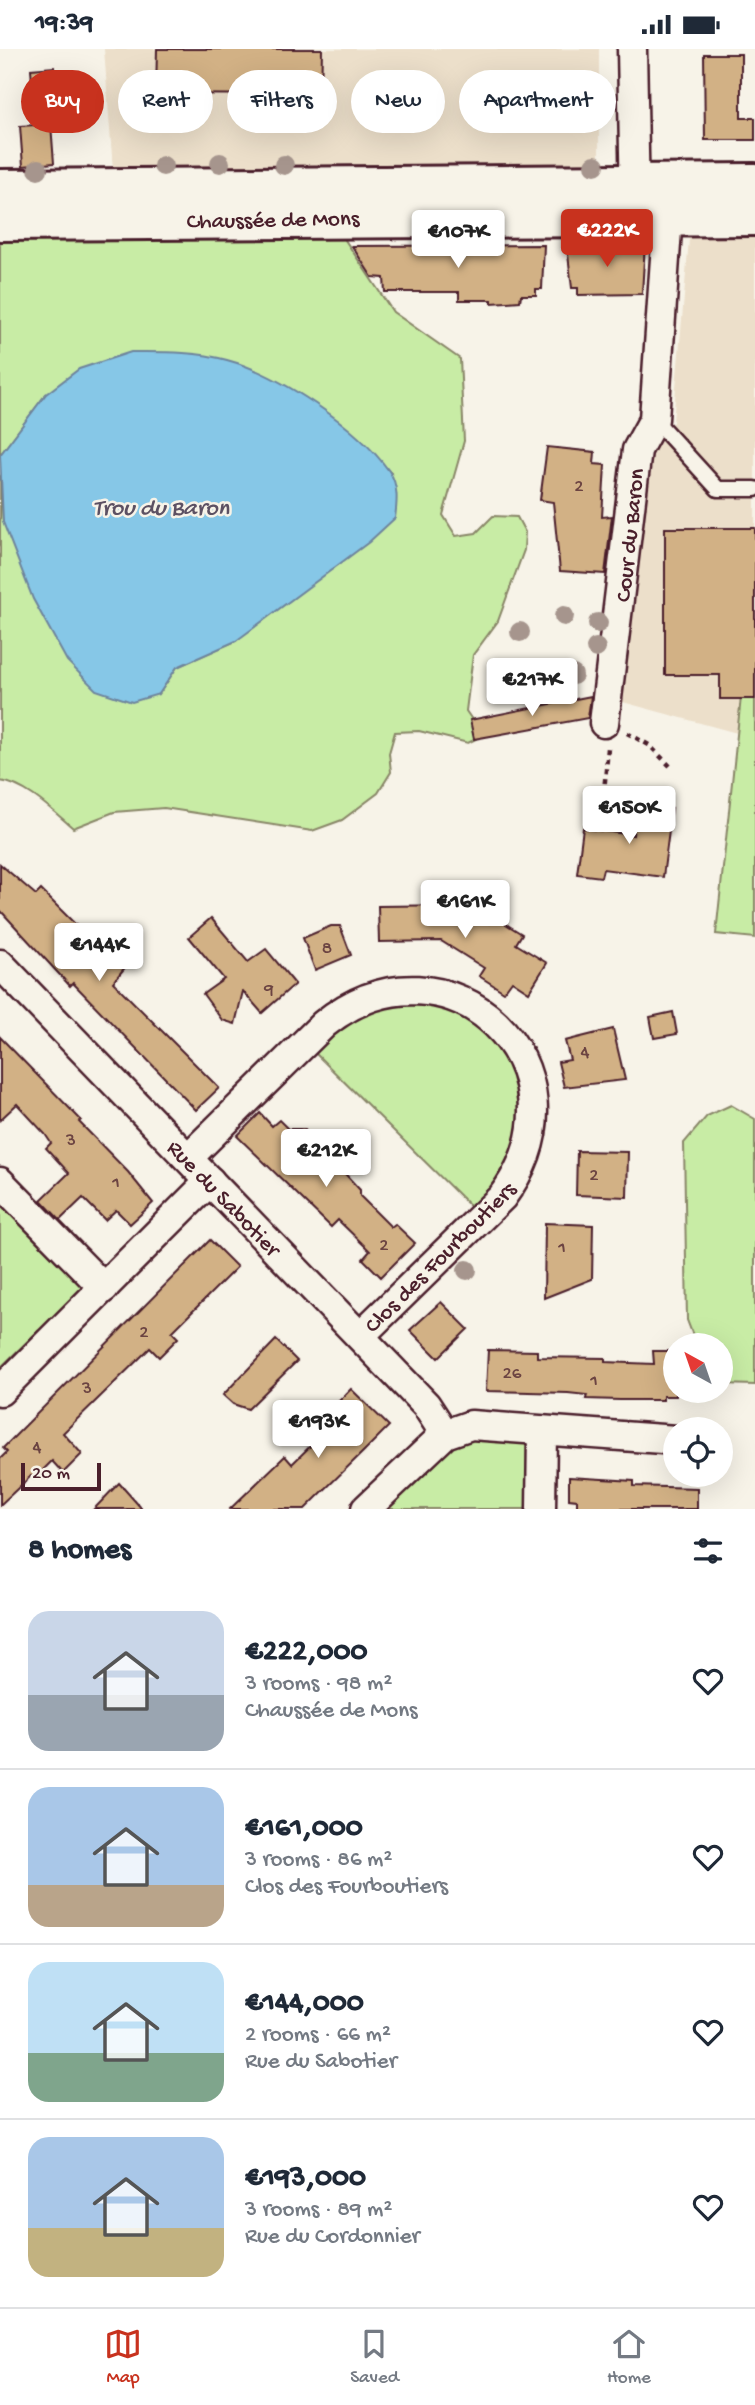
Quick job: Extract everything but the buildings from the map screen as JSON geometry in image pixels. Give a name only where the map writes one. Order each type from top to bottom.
[{"type":"main road","name":"Chaussée de Mons","points":[[0,221],[652,200],[755,183]]},
{"type":"main road","name":"Chaussée de Mons","points":[[0,189],[652,200],[755,216]]},
{"type":"street","name":"Cour du Baron","points":[[604,723],[637,450],[654,419],[652,200],[632,49]]},
{"type":"street","name":"Rue du Sabotier","points":[[0,964],[426,1405],[445,1434]]},
{"type":"street","name":"Clos des Fourboutiers","points":[[188,1159],[324,1024],[345,1007],[370,995],[407,989],[436,992],[469,1004],[493,1021],[513,1044],[528,1076],[534,1101],[534,1129],[527,1155],[517,1177],[502,1197],[360,1336]]},
{"type":"street","points":[[0,1391],[210,1181]]},
{"type":"street","points":[[0,1182],[104,1288]]},
{"type":"street","points":[[366,1509],[445,1434],[471,1425],[663,1439]]},
{"type":"street","points":[[541,1509],[542,1431]]},
{"type":"lane","points":[[654,419],[718,489],[755,489]]},
{"type":"path","points":[[604,723],[649,745],[670,766]]},
{"type":"path","points":[[602,813],[608,745],[604,723]]},
{"type":"shaded area","points":[[104,49],[599,49],[599,70],[459,70],[459,133],[599,133],[599,171],[113,170]]},
{"type":"shaded area","points":[[755,227],[755,696],[741,697],[737,733],[608,698],[641,471],[673,422],[690,228]]},
{"type":"green space","points":[[0,234],[341,234],[393,312],[460,359],[464,441],[443,515],[456,536],[476,533],[493,516],[517,517],[525,532],[524,550],[498,621],[473,655],[466,711],[475,724],[476,739],[468,743],[419,731],[395,732],[389,753],[391,772],[378,793],[342,820],[312,831],[164,808],[114,812],[73,828],[30,793],[0,781],[0,475],[3,522],[159,694],[177,667],[236,641],[391,473],[340,423],[46,394],[0,455]]},
{"type":"green space","points":[[755,696],[755,938],[716,934],[741,697]]},
{"type":"green space","points":[[370,995],[469,1004],[534,1101],[481,1217],[304,1042]]},
{"type":"green space","points":[[731,1105],[755,1119],[755,1385],[733,1384],[733,1333],[692,1333],[687,1320],[684,1143],[707,1116]]},
{"type":"green space","points":[[0,1182],[104,1288],[50,1342],[38,1331],[0,1368]]},
{"type":"green space","points":[[542,1431],[541,1509],[366,1509],[445,1434]]},
{"type":"water","name":"Trou du Baron","points":[[131,352],[215,357],[270,377],[316,404],[358,437],[389,471],[396,488],[397,500],[395,518],[369,542],[236,641],[177,667],[159,694],[132,702],[96,690],[67,661],[33,599],[3,522],[0,455],[46,394],[79,369]]}]
